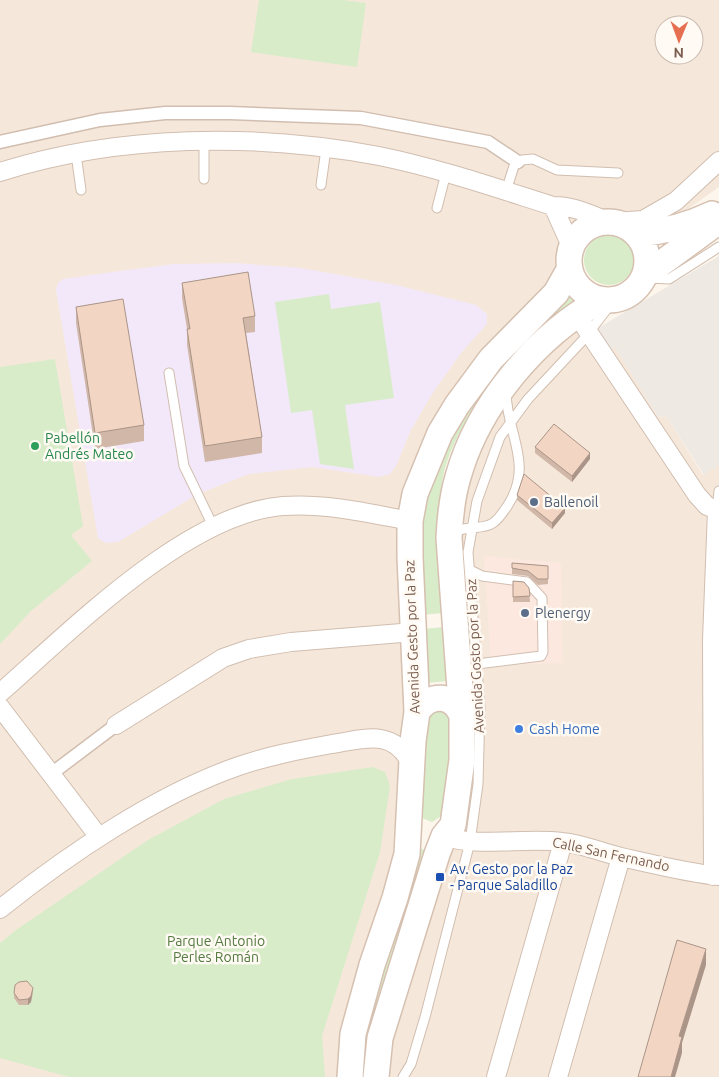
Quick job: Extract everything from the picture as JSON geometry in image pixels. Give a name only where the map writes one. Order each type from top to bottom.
[{"type":"main road","points":[[636,234],[662,232],[692,224],[719,210]]},
{"type":"main road","points":[[644,277],[647,255],[643,244],[636,234],[625,226],[611,222],[600,223],[583,230],[570,258],[574,282],[590,297],[608,300],[631,292],[644,277],[719,221]]},
{"type":"main road","name":"Avenida Gesto por la Paz","points":[[350,1077],[353,1034],[407,854],[416,717],[410,557],[410,522],[415,494],[440,433],[457,404],[491,359],[556,293],[570,258]]},
{"type":"main road","name":"Avenida Gosto por la Paz","points":[[582,324],[608,300]]},
{"type":"main road","points":[[376,1077],[380,1038],[444,836],[453,825],[458,804],[462,760],[462,716],[449,538],[451,512],[458,477],[477,432],[506,385],[525,360],[560,327],[582,324]]},
{"type":"main road","points":[[416,717],[427,701],[441,697],[455,704],[462,716]]},
{"type":"main road","points":[[409,822],[416,834],[422,838],[430,840],[444,836]]},
{"type":"street","points":[[0,142],[100,120],[165,113],[230,113],[361,118],[488,142],[518,162]]},
{"type":"street","points":[[0,172],[76,154],[158,143],[265,143],[379,156],[446,173],[553,206],[565,206],[611,222],[643,220],[668,206],[676,201],[719,161]]},
{"type":"street","points":[[553,206],[570,258]]},
{"type":"street","points":[[582,324],[697,495],[707,506],[717,510],[716,876]]},
{"type":"street","points":[[0,693],[109,597],[147,568],[214,528],[243,516],[282,506],[325,506],[410,522]]},
{"type":"street","points":[[51,774],[116,725],[223,658],[249,649],[291,642],[414,632]]},
{"type":"street","points":[[0,707],[100,837]]},
{"type":"street","points":[[388,739],[416,717]]},
{"type":"street","points":[[0,909],[100,837],[198,782],[236,766],[299,750],[352,741],[388,739],[399,745],[412,763]]},
{"type":"street","name":"Calle San Fernando","points":[[444,836],[457,841],[470,842],[527,840],[563,842],[621,857],[716,876]]},
{"type":"street","points":[[496,1077],[563,842]]},
{"type":"street","points":[[558,1077],[621,857]]},
{"type":"lane","points":[[204,142],[204,179]]},
{"type":"lane","points":[[321,184],[326,149]]},
{"type":"lane","points":[[76,154],[82,190]]},
{"type":"lane","points":[[506,191],[514,166],[518,162],[534,159],[557,170],[618,173]]},
{"type":"lane","points":[[437,208],[446,173]]},
{"type":"lane","points":[[644,277],[669,279],[719,247]]},
{"type":"lane","name":"Avenida Gosto por la Paz","points":[[403,1077],[411,1064],[425,1017],[470,842],[478,784],[480,708],[468,552],[477,501],[500,437],[582,324]]},
{"type":"lane","points":[[169,373],[184,466],[214,528]]},
{"type":"lane","points":[[449,538],[457,530],[494,523],[514,495],[520,473],[517,443],[510,423],[506,385]]},
{"type":"lane","points":[[717,510],[718,491]]},
{"type":"lane","points":[[470,570],[482,576],[526,582],[542,598],[543,652],[541,656],[477,664]]},
{"type":"shaded area","points":[[0,0],[719,0],[719,187],[671,221],[625,226],[599,223],[583,231],[571,246],[568,258],[569,270],[440,433],[408,814],[350,1077],[0,1077]]},
{"type":"shaded area","points":[[719,256],[719,465],[704,475],[666,416],[658,417],[615,347],[601,354],[588,334]]},
{"type":"shaded area","points":[[236,263],[301,268],[396,285],[476,305],[487,314],[487,324],[461,353],[432,394],[410,432],[396,466],[390,474],[379,477],[312,467],[249,474],[198,494],[118,542],[105,543],[98,538],[56,290],[58,283],[63,279],[175,264]]},
{"type":"shaded area","points":[[577,315],[615,346],[658,417],[666,416],[703,475],[719,465],[719,1077],[376,1077],[453,825],[449,538],[477,431]]},
{"type":"shaded area","name":"Plenergy","points":[[484,556],[561,563],[563,663],[491,665]]},
{"type":"green space","points":[[259,0],[343,0],[366,3],[357,67],[251,52]]},
{"type":"green space","points":[[609,235],[623,239],[630,246],[634,260],[630,274],[623,281],[609,285],[595,281],[588,274],[584,260],[588,246],[595,239]]},
{"type":"green space","points":[[571,292],[578,301],[521,356],[484,396],[456,440],[446,465],[440,498],[443,613],[421,615],[419,528],[434,468],[446,439],[510,351]]},
{"type":"green space","points":[[329,294],[331,309],[380,302],[394,398],[345,405],[354,469],[320,464],[312,410],[291,413],[275,302]]},
{"type":"green space","name":"Pabellón Andrés Mateo","points":[[55,359],[83,526],[71,535],[92,561],[31,611],[0,644],[0,367]]},
{"type":"green space","points":[[444,627],[448,681],[426,683],[423,629]]},
{"type":"green space","points":[[437,708],[450,716],[446,808],[441,816],[432,822],[422,818],[419,814],[424,720]]},
{"type":"green space","name":"Parque Antonio Perles Román","points":[[373,767],[385,772],[390,786],[380,852],[322,1036],[325,1077],[69,1077],[0,1058],[0,943],[16,930],[148,840],[224,799],[292,779]]},
{"type":"green space","points":[[419,848],[427,851],[414,893],[404,889]]},
{"type":"green space","points":[[400,910],[408,912],[367,1077],[360,1077],[363,1032]]},
{"type":"building","points":[[248,272],[255,316],[243,318],[262,437],[205,446],[182,283]]},
{"type":"building","points":[[123,299],[144,425],[95,433],[76,307]]},
{"type":"building","points":[[554,424],[590,453],[572,476],[535,447]]},
{"type":"building","points":[[524,474],[565,508],[552,523],[517,495]]},
{"type":"building","points":[[512,563],[548,566],[548,579],[538,579],[528,571],[512,568]]},
{"type":"building","points":[[513,581],[524,582],[529,588],[530,596],[513,597]]},
{"type":"building","points":[[677,940],[706,949],[679,1036],[682,1037],[671,1077],[638,1077]]},
{"type":"building","points":[[27,981],[33,988],[31,996],[28,999],[19,1000],[14,993],[15,985],[19,982]]},
{"type":"place","name":"Pabellón Andrés Mateo","points":[[35,446]]},
{"type":"place","name":"Ballenoil","points":[[534,502]]},
{"type":"place","name":"Plenergy","points":[[525,613]]},
{"type":"place","name":"Cash Home","points":[[519,729]]},
{"type":"place","name":"Av. Gesto por la Paz - Parque Saladillo","points":[[440,877]]}]
